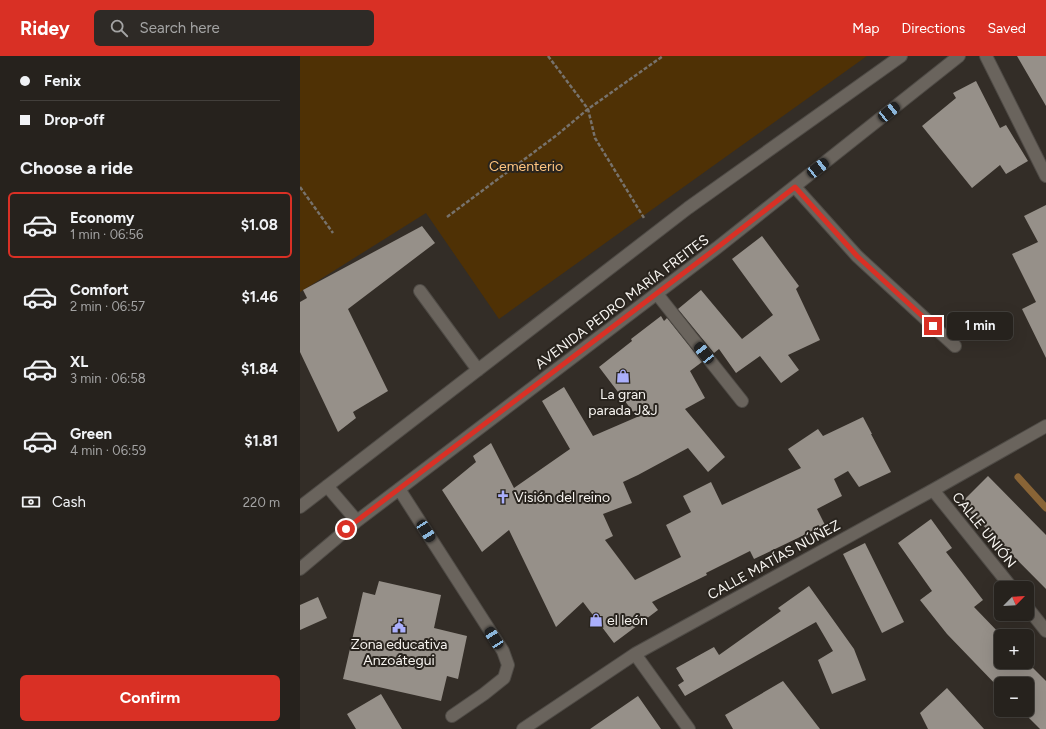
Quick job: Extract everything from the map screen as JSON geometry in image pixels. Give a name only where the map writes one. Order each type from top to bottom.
[{"type":"street","points":[[300,507],[688,208],[901,56]]},
{"type":"street","name":"AVENIDA PEDRO MARÍA FREITES","points":[[300,569],[357,521],[657,294],[795,187],[959,56]]},
{"type":"street","points":[[986,56],[1046,176]]},
{"type":"street","points":[[795,187],[857,256],[955,346]]},
{"type":"street","points":[[420,291],[478,370]]},
{"type":"street","points":[[657,294],[742,400]]},
{"type":"street","name":"CALLE MATÍAS NÚÑEZ","points":[[523,729],[635,654],[1046,426]]},
{"type":"street","points":[[327,486],[357,521]]},
{"type":"street","points":[[399,489],[503,651],[508,666],[504,678],[452,716]]},
{"type":"street","name":"CALLE UNIÓN","points":[[933,490],[1006,581]]},
{"type":"street","points":[[1034,615],[1046,630]]},
{"type":"street","points":[[635,654],[688,729]]},
{"type":"path","points":[[548,56],[588,109],[595,138],[654,234]]},
{"type":"path","points":[[447,217],[557,135],[588,109],[663,56]]},
{"type":"path","points":[[300,187],[333,233]]},
{"type":"green space","name":"Cementerio","points":[[300,56],[867,56],[499,319],[426,213],[300,292]]},
{"type":"building","points":[[1017,56],[1046,56],[1046,106]]},
{"type":"building","points":[[976,81],[1000,128],[1006,125],[1028,161],[1006,174],[1000,165],[972,188],[922,126],[956,98],[953,93]]},
{"type":"building","points":[[1046,205],[1046,358],[1022,309],[1036,302],[1012,254],[1038,242],[1024,216]]},
{"type":"building","points":[[422,226],[435,243],[348,309],[388,391],[353,412],[356,418],[338,432],[300,352],[300,302],[307,298],[303,290]]},
{"type":"building","points":[[762,236],[799,286],[796,289],[820,340],[788,355],[799,370],[781,383],[760,356],[736,373],[719,349],[714,353],[678,309],[701,290],[742,339],[773,315],[732,259]]},
{"type":"building","points":[[661,316],[664,321],[667,318],[702,362],[690,371],[705,398],[685,409],[725,457],[708,472],[688,448],[623,482],[632,503],[603,514],[613,536],[605,540],[635,580],[681,557],[666,525],[691,512],[683,496],[711,482],[722,505],[801,468],[788,449],[818,429],[823,436],[863,417],[891,472],[859,487],[848,471],[834,479],[842,496],[817,509],[825,525],[754,559],[750,551],[706,573],[707,575],[652,602],[658,610],[614,643],[583,602],[556,627],[509,530],[482,552],[442,490],[476,462],[473,456],[491,443],[514,488],[570,449],[542,401],[564,387],[593,436],[637,417],[599,367],[632,341],[631,339]]},
{"type":"building","points":[[988,476],[1046,535],[1046,589],[961,503]]},
{"type":"building","points":[[931,519],[952,548],[946,552],[983,600],[974,607],[995,629],[994,629],[994,669],[1034,669],[1046,681],[1046,729],[1040,729],[1028,717],[1034,717],[1034,677],[994,677],[994,683],[947,634],[920,600],[932,591],[898,543]]},
{"type":"building","points":[[865,543],[904,622],[882,633],[843,554]]},
{"type":"building","points":[[379,581],[441,595],[434,628],[467,636],[458,679],[447,676],[441,701],[343,679],[363,592],[375,595]]},
{"type":"building","points":[[809,586],[854,649],[866,680],[832,694],[818,660],[833,651],[816,622],[685,696],[678,685],[684,681],[676,668],[714,647],[719,655],[781,611],[778,608]]},
{"type":"building","points":[[318,597],[327,618],[300,630],[300,605]]},
{"type":"building","points":[[783,681],[820,729],[733,729],[725,715]]},
{"type":"building","points":[[947,688],[984,729],[928,729],[920,713]]},
{"type":"building","points":[[381,694],[402,729],[356,729],[347,714]]},
{"type":"building","points":[[638,696],[661,729],[590,729]]},
{"type":"waterway","points":[[1018,477],[1046,508]]},
{"type":"place","name":"La gran parada J&J","points":[[623,376]]},
{"type":"place","name":"Visión del reino","points":[[503,497]]},
{"type":"place","name":"el león","points":[[596,620]]},
{"type":"place","name":"Zona educativa Anzoátegui","points":[[399,626]]},
{"type":"route","points":[[346,529],[795,187],[857,256],[933,326]]}]
